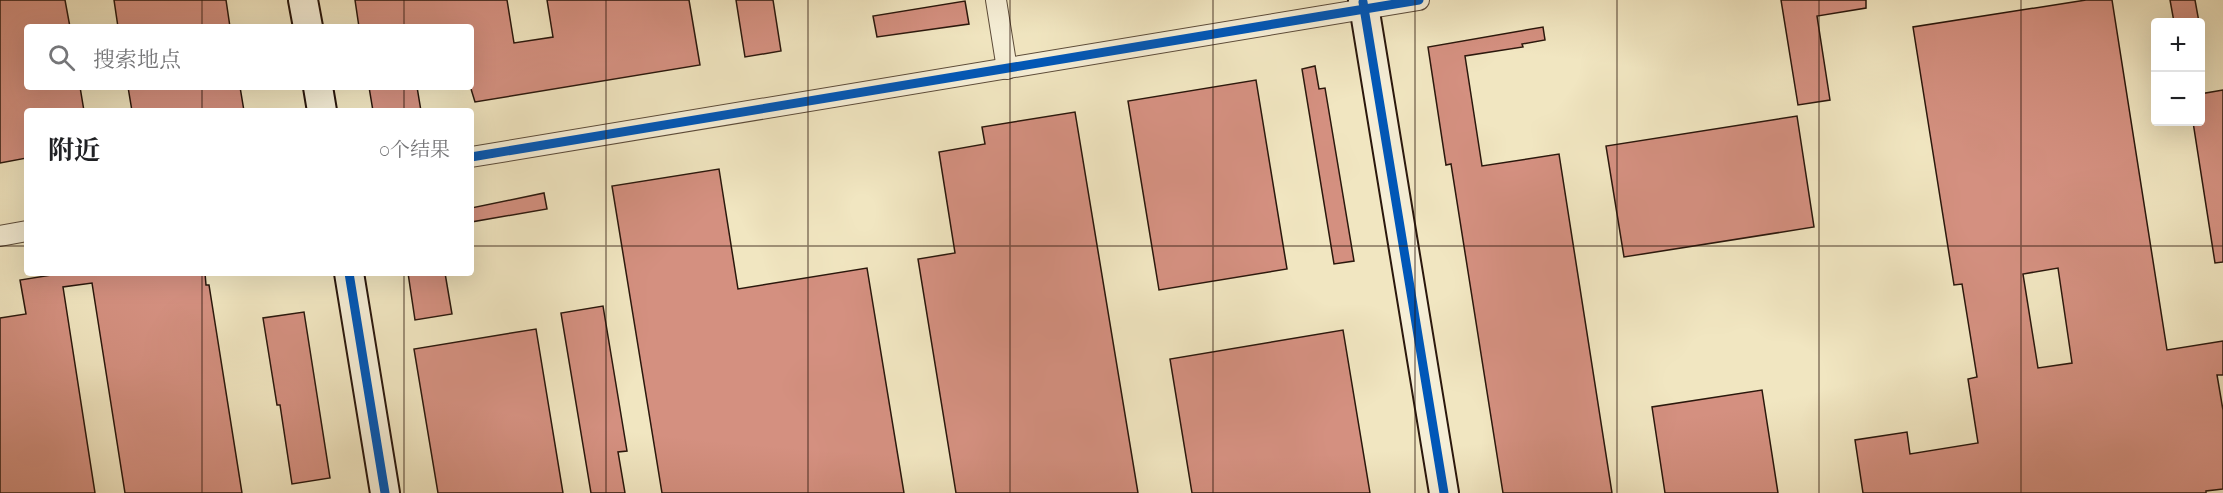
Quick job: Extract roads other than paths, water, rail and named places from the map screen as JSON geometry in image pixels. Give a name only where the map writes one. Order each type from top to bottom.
[{"type":"street","points":[[303,0],[307,24]]},
{"type":"street","points":[[996,0],[1007,69]]},
{"type":"street","points":[[474,158],[1007,69],[1364,4],[1419,0]]},
{"type":"street","points":[[1364,4],[1444,493]]},
{"type":"street","points":[[318,90],[322,108]]},
{"type":"street","points":[[0,236],[24,232]]},
{"type":"street","points":[[349,276],[385,493]]}]
